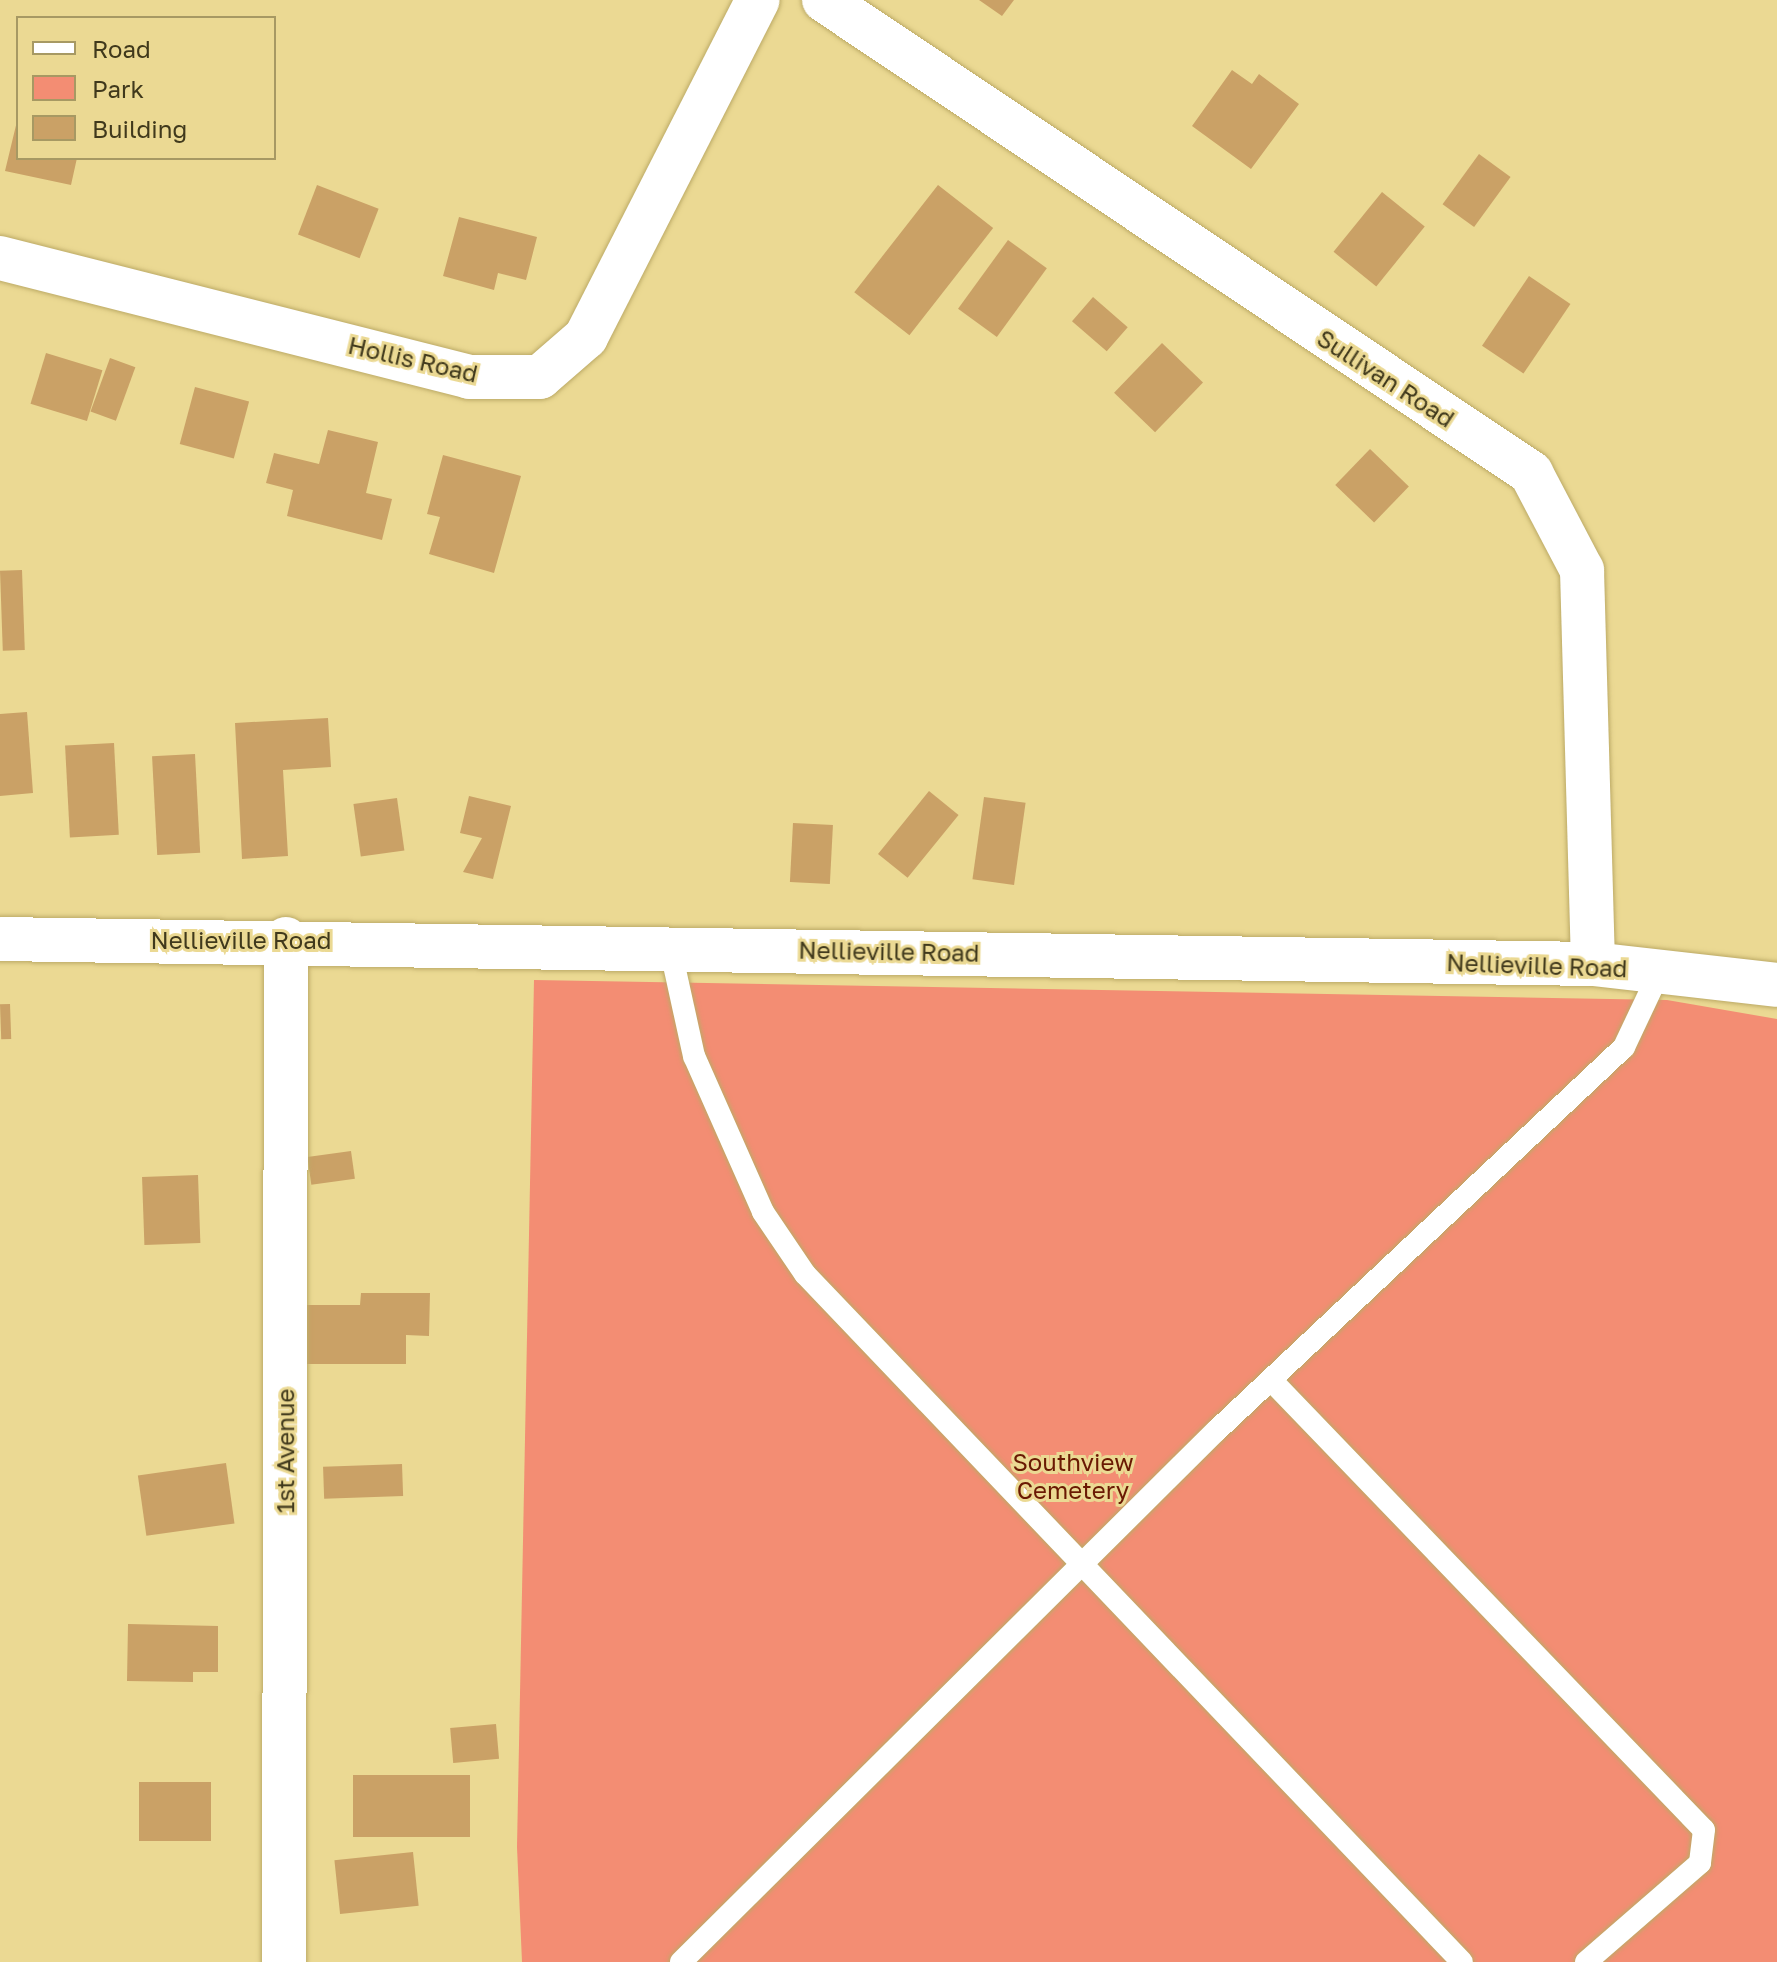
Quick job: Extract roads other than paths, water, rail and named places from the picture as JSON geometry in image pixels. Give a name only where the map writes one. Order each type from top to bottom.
[{"type":"street","name":"Hollis Road","points":[[0,258],[469,377],[540,377],[586,337],[758,0]]},
{"type":"street","name":"Sullivan Road","points":[[824,0],[1531,473],[1582,570],[1593,964]]},
{"type":"street","name":"Nellieville Road","points":[[0,939],[286,939],[1593,964],[1777,985]]},
{"type":"street","name":"1st Avenue","points":[[284,1962],[286,939]]},
{"type":"lane","points":[[670,947],[694,1056],[763,1212],[805,1274],[1079,1567],[1462,1962]]},
{"type":"lane","points":[[681,1962],[1271,1380],[1624,1047],[1660,971]]},
{"type":"lane","points":[[1271,1380],[1704,1830],[1700,1863],[1586,1962]]},
{"type":"park label","name":"Southview Cemetery","points":[[1073,1476]]}]
